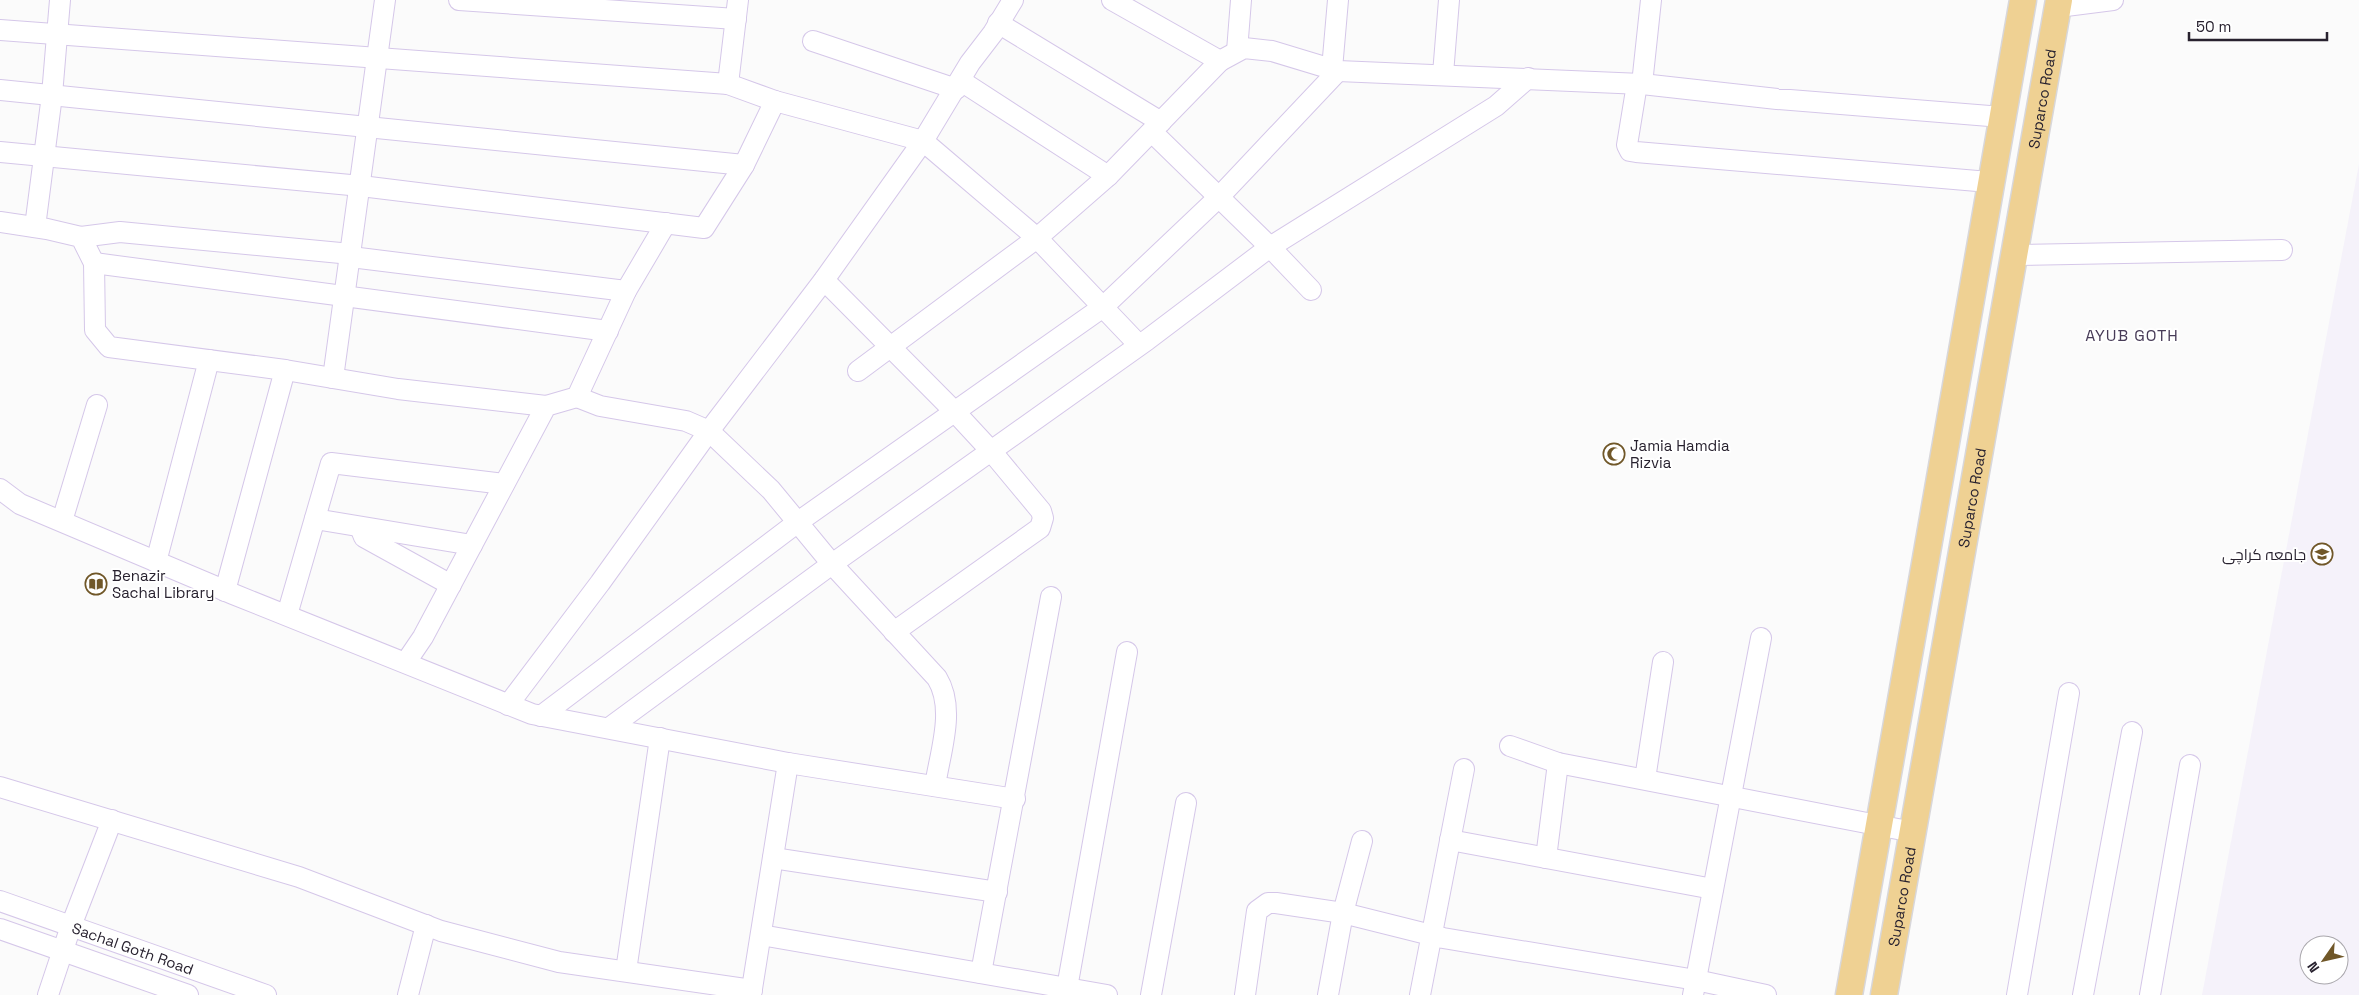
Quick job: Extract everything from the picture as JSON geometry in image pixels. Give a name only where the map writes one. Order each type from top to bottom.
[{"type":"main road","points":[[1849,995],[1880,826],[1988,189],[2023,0]]},
{"type":"main road","name":"Suparco Road","points":[[1884,995],[2059,4]]},
{"type":"main road","points":[[1988,189],[2024,202]]},
{"type":"street","points":[[35,227],[52,95],[60,0]]},
{"type":"street","points":[[333,378],[361,186],[385,0]]},
{"type":"street","points":[[459,0],[737,10],[728,84]]},
{"type":"street","points":[[508,704],[600,582],[709,430],[824,280],[923,141],[970,63],[1012,0]]},
{"type":"street","points":[[1112,0],[1220,61]]},
{"type":"street","points":[[1237,51],[1241,0]]},
{"type":"street","points":[[541,716],[798,522],[1103,306],[1219,197],[1335,70],[1338,0]]},
{"type":"street","points":[[1444,74],[1449,0]]},
{"type":"street","points":[[1651,0],[1640,84],[1627,146],[1630,150],[1988,189]]},
{"type":"street","points":[[2059,4],[2113,0]]},
{"type":"street","points":[[998,22],[1157,127],[1219,197],[1311,290]]},
{"type":"street","points":[[0,30],[378,60],[728,84],[776,102],[923,141],[1037,238],[1139,345]]},
{"type":"street","points":[[813,41],[958,85],[1108,176]]},
{"type":"street","points":[[858,371],[1037,238],[1108,176],[1220,61],[1244,48],[1272,51],[1335,70],[1640,84],[1777,99],[2002,117]]},
{"type":"street","points":[[609,728],[832,564],[992,452],[1270,247],[1496,106],[1528,78]]},
{"type":"street","points":[[0,90],[744,166]]},
{"type":"street","points":[[0,152],[361,186],[704,228],[744,166],[776,102]]},
{"type":"street","points":[[0,222],[81,237],[120,232],[351,255],[626,291]]},
{"type":"street","points":[[577,397],[626,291],[666,223]]},
{"type":"street","points":[[81,237],[94,263],[95,330],[108,347],[285,370],[398,389],[546,406],[577,397],[600,406],[686,421],[709,430],[771,490],[832,564],[937,678],[944,690],[947,705],[935,786]]},
{"type":"street","points":[[2016,255],[2282,250]]},
{"type":"street","points":[[94,263],[608,331]]},
{"type":"street","points":[[824,280],[992,452],[1041,511],[1043,524],[1040,528],[894,632]]},
{"type":"street","points":[[156,562],[209,360]]},
{"type":"street","points":[[225,590],[285,370]]},
{"type":"street","points":[[62,521],[97,405]]},
{"type":"street","points":[[406,662],[423,638],[546,406]]},
{"type":"street","points":[[287,615],[331,463],[504,484]]},
{"type":"street","points":[[0,489],[20,504],[156,562],[541,716],[788,763],[1015,799]]},
{"type":"street","points":[[0,506],[20,504]]},
{"type":"street","points":[[315,519],[472,545]]},
{"type":"street","points":[[360,527],[364,537],[450,585]]},
{"type":"street","points":[[981,973],[1015,799],[1051,597]]},
{"type":"street","points":[[1694,988],[1761,638]]},
{"type":"street","points":[[1067,988],[1127,652]]},
{"type":"street","points":[[1645,779],[1663,662]]},
{"type":"street","points":[[2017,995],[2069,693]]},
{"type":"street","points":[[2083,995],[2132,732]]},
{"type":"street","points":[[626,971],[660,738]]},
{"type":"street","points":[[1510,746],[1558,763],[1731,795],[1913,832]]},
{"type":"street","points":[[0,787],[299,878],[441,931],[559,962],[751,992],[788,763]]},
{"type":"street","points":[[1546,858],[1558,763]]},
{"type":"street","points":[[2150,995],[2190,765]]},
{"type":"street","points":[[1420,995],[1464,769]]},
{"type":"street","points":[[1151,995],[1186,803]]},
{"type":"street","points":[[48,995],[71,926],[112,820]]},
{"type":"street","points":[[1450,840],[1713,889]]},
{"type":"street","points":[[1328,995],[1343,913],[1362,841]]},
{"type":"street","points":[[773,858],[997,892]]},
{"type":"street","name":"Sachal Goth Road","points":[[0,901],[266,995]]},
{"type":"street","points":[[1245,995],[1257,911],[1262,906],[1276,903],[1343,913],[1431,934],[1694,988],[1766,995]]},
{"type":"street","points":[[408,995],[426,925]]},
{"type":"street","name":"Sachal Goth Road","points":[[0,929],[188,995]]},
{"type":"street","points":[[761,935],[1107,995]]},
{"type":"shaded area","name":"جامعہ کراچی","points":[[2359,164],[2359,995],[2202,995]]},
{"type":"place","name":"Jamia Hamdia Rizvia","points":[[1614,454]]},
{"type":"place","name":"جامعہ کراچی","points":[[2322,554]]},
{"type":"place","name":"Benazir Sachal Library","points":[[96,584]]},
{"type":"district","name":"AYUB GOTH","points":[[2132,335]]}]
